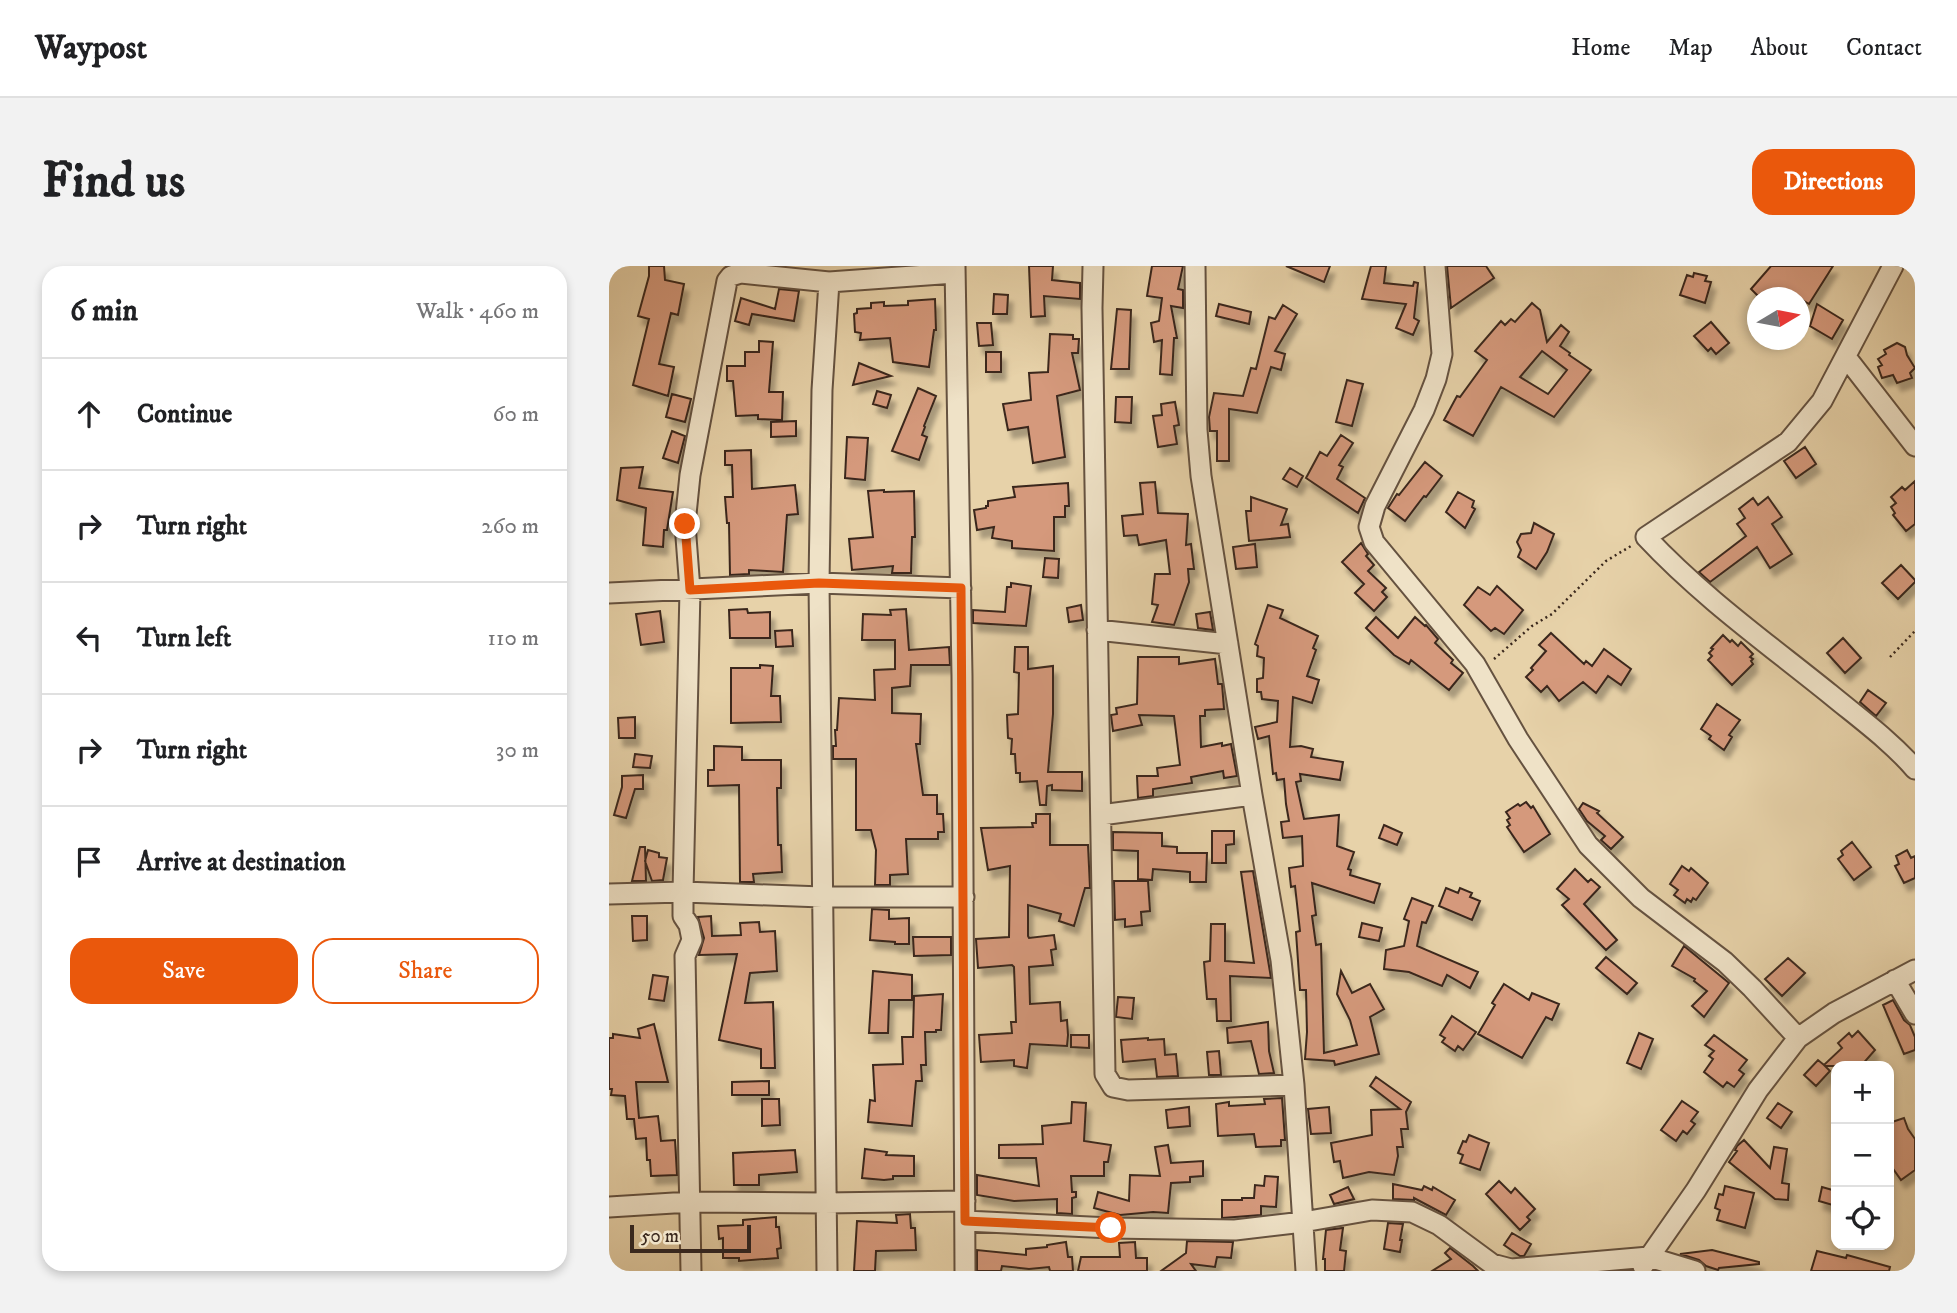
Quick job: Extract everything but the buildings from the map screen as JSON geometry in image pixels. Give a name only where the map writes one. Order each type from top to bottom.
[{"type":"street","points":[[1093,266],[1105,1074],[1113,1087],[1128,1090],[1294,1085]]},
{"type":"street","points":[[1195,266],[1197,430],[1201,476],[1281,960],[1294,1085],[1306,1271]]},
{"type":"street","points":[[1435,266],[1442,354],[1424,410],[1375,506],[1369,527],[1374,542],[1475,664],[1518,739],[1588,845],[1641,898],[1725,962],[1798,1038]]},
{"type":"street","points":[[1893,266],[1822,401],[1788,442],[1646,537],[1666,558],[1861,720],[1915,769]]},
{"type":"street","points":[[691,1271],[685,956],[692,940],[689,925],[683,916],[690,590],[685,524],[690,475],[727,282],[731,276],[741,273],[829,282],[955,269],[961,588],[965,1271]]},
{"type":"street","points":[[827,1271],[819,583],[822,390],[829,282]]},
{"type":"street","points":[[1846,357],[1915,446]]},
{"type":"street","points":[[609,593],[819,583],[961,588]]},
{"type":"street","points":[[1097,630],[1228,644]]},
{"type":"street","points":[[1101,815],[1252,795]]},
{"type":"street","points":[[609,894],[683,892],[822,897],[964,897]]},
{"type":"street","points":[[1644,1264],[1696,1190],[1758,1090],[1798,1038],[1833,1013],[1915,970]]},
{"type":"street","points":[[1895,981],[1915,1014]]},
{"type":"street","points":[[609,1207],[690,1202],[965,1200]]},
{"type":"street","points":[[965,1221],[1111,1228],[1234,1230],[1372,1210],[1412,1212],[1439,1225],[1492,1264],[1511,1269],[1644,1264],[1695,1271]]},
{"type":"path","points":[[1479,672],[1532,626],[1552,614],[1606,561],[1646,537]]},
{"type":"path","points":[[1890,657],[1915,631]]},
{"type":"route","points":[[685,524],[690,590],[819,583],[961,588],[965,1221],[1111,1228]]}]
